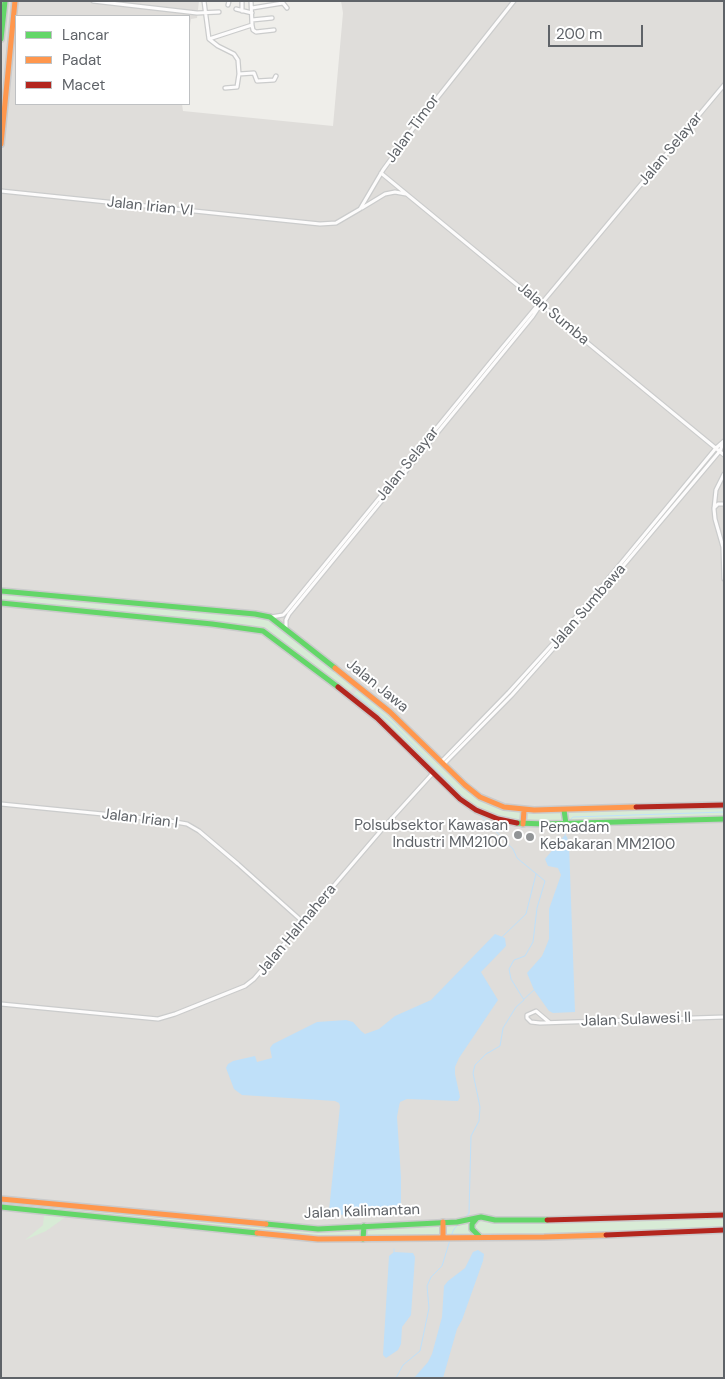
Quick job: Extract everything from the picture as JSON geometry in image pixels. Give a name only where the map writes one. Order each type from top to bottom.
[{"type":"street","points":[[1,39],[5,1]]},
{"type":"street","points":[[1,144],[15,1]]},
{"type":"street","points":[[94,1],[190,12],[219,12]]},
{"type":"street","points":[[204,1],[204,13],[209,39],[234,54],[238,60],[239,74],[237,87],[224,88]]},
{"type":"street","points":[[252,1],[252,26],[256,32],[274,30]]},
{"type":"street","name":"Jalan Timor","points":[[298,222],[331,225],[344,220],[360,209],[381,173],[439,94],[514,1]]},
{"type":"street","points":[[242,2],[242,11]]},
{"type":"street","points":[[252,8],[283,3],[287,8]]},
{"type":"street","points":[[236,10],[252,13]]},
{"type":"street","points":[[252,20],[272,18]]},
{"type":"street","points":[[209,39],[252,26]]},
{"type":"street","points":[[239,74],[254,73],[257,81],[274,80],[276,76]]},
{"type":"street","name":"Jalan Selayar","points":[[286,628],[287,617],[319,573],[537,306],[541,304],[724,85]]},
{"type":"street","name":"Jalan Sumba","points":[[381,173],[724,455]]},
{"type":"street","name":"Jalan Irian VI","points":[[1,192],[298,222]]},
{"type":"street","points":[[360,209],[385,194],[395,192],[407,194]]},
{"type":"street","name":"Jalan Sumbawa","points":[[442,763],[512,695],[600,592],[716,448],[723,442]]},
{"type":"street","name":"Jalan Sumbawa","points":[[610,579],[720,451],[723,442]]},
{"type":"street","points":[[724,474],[716,490],[714,509],[723,547],[724,579]]},
{"type":"street","points":[[714,509],[718,504],[724,504]]},
{"type":"street","name":"Jalan Jawa","points":[[1,591],[263,614],[270,617],[390,712],[465,785],[480,797],[504,807],[524,810],[564,810],[724,805]]},
{"type":"street","points":[[80,611],[82,599]]},
{"type":"street","name":"Jalan Selayar","points":[[270,617],[284,614],[296,603]]},
{"type":"street","name":"Jalan Jawa","points":[[1,604],[212,624],[263,631],[377,718],[460,799],[476,810],[498,819],[523,824],[724,819]]},
{"type":"street","name":"Jalan Halmahera","points":[[1,1004],[148,1019],[166,1017],[250,983],[433,773]]},
{"type":"street","name":"Jalan Irian I","points":[[1,804],[187,824],[199,831],[303,922]]},
{"type":"street","points":[[523,824],[524,810]]},
{"type":"street","points":[[564,810],[566,824]]},
{"type":"street","name":"Jalan Sulawesi II","points":[[549,1022],[536,1011],[527,1015],[531,1022],[540,1023],[724,1017]]},
{"type":"street","name":"Jalan Kalimantan","points":[[1,1199],[318,1229],[457,1222],[483,1217],[506,1222],[526,1222],[724,1215]]},
{"type":"street","name":"Jalan Kalimantan","points":[[1,1208],[318,1238],[544,1237],[724,1230]]},
{"type":"street","points":[[143,1221],[144,1212]]},
{"type":"street","points":[[474,1218],[472,1229],[481,1236]]},
{"type":"street","points":[[443,1222],[446,1237]]},
{"type":"street","points":[[363,1239],[364,1226]]},
{"type":"shaded area","points":[[1,1],[199,1],[197,18],[191,19],[190,25],[190,15],[15,15],[15,105],[182,105],[183,111],[333,126],[343,13],[341,1],[724,1],[724,1378],[1,1378]]},
{"type":"green space","points":[[1,590],[270,617],[356,684],[347,695],[263,631],[1,603]]},
{"type":"green space","points":[[359,687],[406,726],[473,792],[514,809],[724,805],[724,819],[523,824],[498,819],[460,799],[377,718],[351,698]]},
{"type":"green space","points":[[1,1199],[318,1229],[457,1222],[481,1217],[495,1220],[724,1215],[724,1230],[497,1237],[318,1239],[70,1214],[46,1231],[25,1240],[43,1225],[44,1216],[41,1212],[1,1208]]},
{"type":"water","points":[[565,835],[569,844],[575,1012],[553,1013],[549,1011],[534,990],[527,973],[542,956],[549,939],[549,909],[561,875],[558,868],[548,866],[545,859]]},
{"type":"water","points":[[495,934],[505,938],[506,946],[481,972],[498,1000],[455,1067],[460,1097],[458,1101],[407,1099],[400,1102],[397,1117],[401,1177],[400,1212],[337,1215],[332,1213],[329,1210],[339,1103],[335,1101],[242,1095],[234,1089],[226,1068],[228,1064],[255,1056],[257,1062],[272,1058],[270,1048],[273,1044],[317,1022],[346,1020],[353,1022],[365,1034],[379,1029],[395,1016],[431,1000]]},
{"type":"water","points":[[478,1250],[484,1254],[483,1261],[457,1329],[443,1378],[414,1378],[428,1362],[432,1354],[442,1317],[444,1286],[465,1268],[473,1252]]},
{"type":"water","points":[[394,1252],[413,1253],[415,1257],[411,1315],[402,1327],[401,1344],[398,1350],[386,1358],[383,1355],[389,1256]]},
{"type":"waterway","points":[[356,695],[391,722],[467,801]]},
{"type":"waterway","points":[[570,820],[573,817],[724,812]]},
{"type":"waterway","points":[[465,1218],[469,1213],[471,1136],[479,1121],[480,1107],[473,1073],[475,1065],[486,1054],[500,1046],[503,1028],[516,1007],[524,1000],[511,979],[509,969],[514,960],[525,956],[533,942],[537,908],[545,881],[517,858],[513,849],[478,813]]},
{"type":"waterway","points":[[565,835],[568,827]]},
{"type":"waterway","points":[[502,937],[526,914],[536,874]]},
{"type":"waterway","points":[[524,999],[534,990]]},
{"type":"waterway","points":[[451,1236],[454,1229],[460,1223]]},
{"type":"waterway","points":[[396,1378],[403,1365],[420,1351],[429,1308],[427,1286],[431,1277],[442,1266],[450,1240]]},
{"type":"traffic: fast","points":[[1,39],[5,1]]},
{"type":"traffic: fast","points":[[1,591],[255,614],[270,617],[335,668]]},
{"type":"traffic: fast","points":[[1,603],[212,624],[263,631],[338,687]]},
{"type":"traffic: fast","points":[[564,810],[566,824]]},
{"type":"traffic: fast","points":[[517,823],[545,824],[724,819]]},
{"type":"traffic: fast","points":[[1,1207],[257,1233]]},
{"type":"traffic: fast","points":[[266,1224],[318,1229],[457,1222],[481,1217],[495,1220],[547,1220]]},
{"type":"traffic: fast","points":[[477,1218],[472,1224],[472,1229],[479,1236]]},
{"type":"traffic: fast","points":[[363,1239],[364,1226]]},
{"type":"traffic: slow","points":[[1,144],[15,1]]},
{"type":"traffic: slow","points":[[335,668],[390,712],[465,785],[480,797],[504,807],[534,810],[636,807]]},
{"type":"traffic: slow","points":[[523,824],[524,810]]},
{"type":"traffic: slow","points":[[1,1199],[266,1224]]},
{"type":"traffic: slow","points":[[443,1222],[443,1237]]},
{"type":"traffic: slow","points":[[257,1233],[318,1239],[606,1235]]},
{"type":"traffic: jam","points":[[338,687],[377,718],[460,799],[476,810],[498,819],[517,823]]},
{"type":"traffic: jam","points":[[636,807],[724,805]]},
{"type":"traffic: jam","points":[[547,1220],[724,1215]]},
{"type":"traffic: jam","points":[[606,1235],[724,1230]]},
{"type":"place","name":"Polsubsektor Kawasan Industri MM2100","points":[[518,835]]},
{"type":"place","name":"Pemadam Kebakaran MM2100","points":[[530,837]]}]
